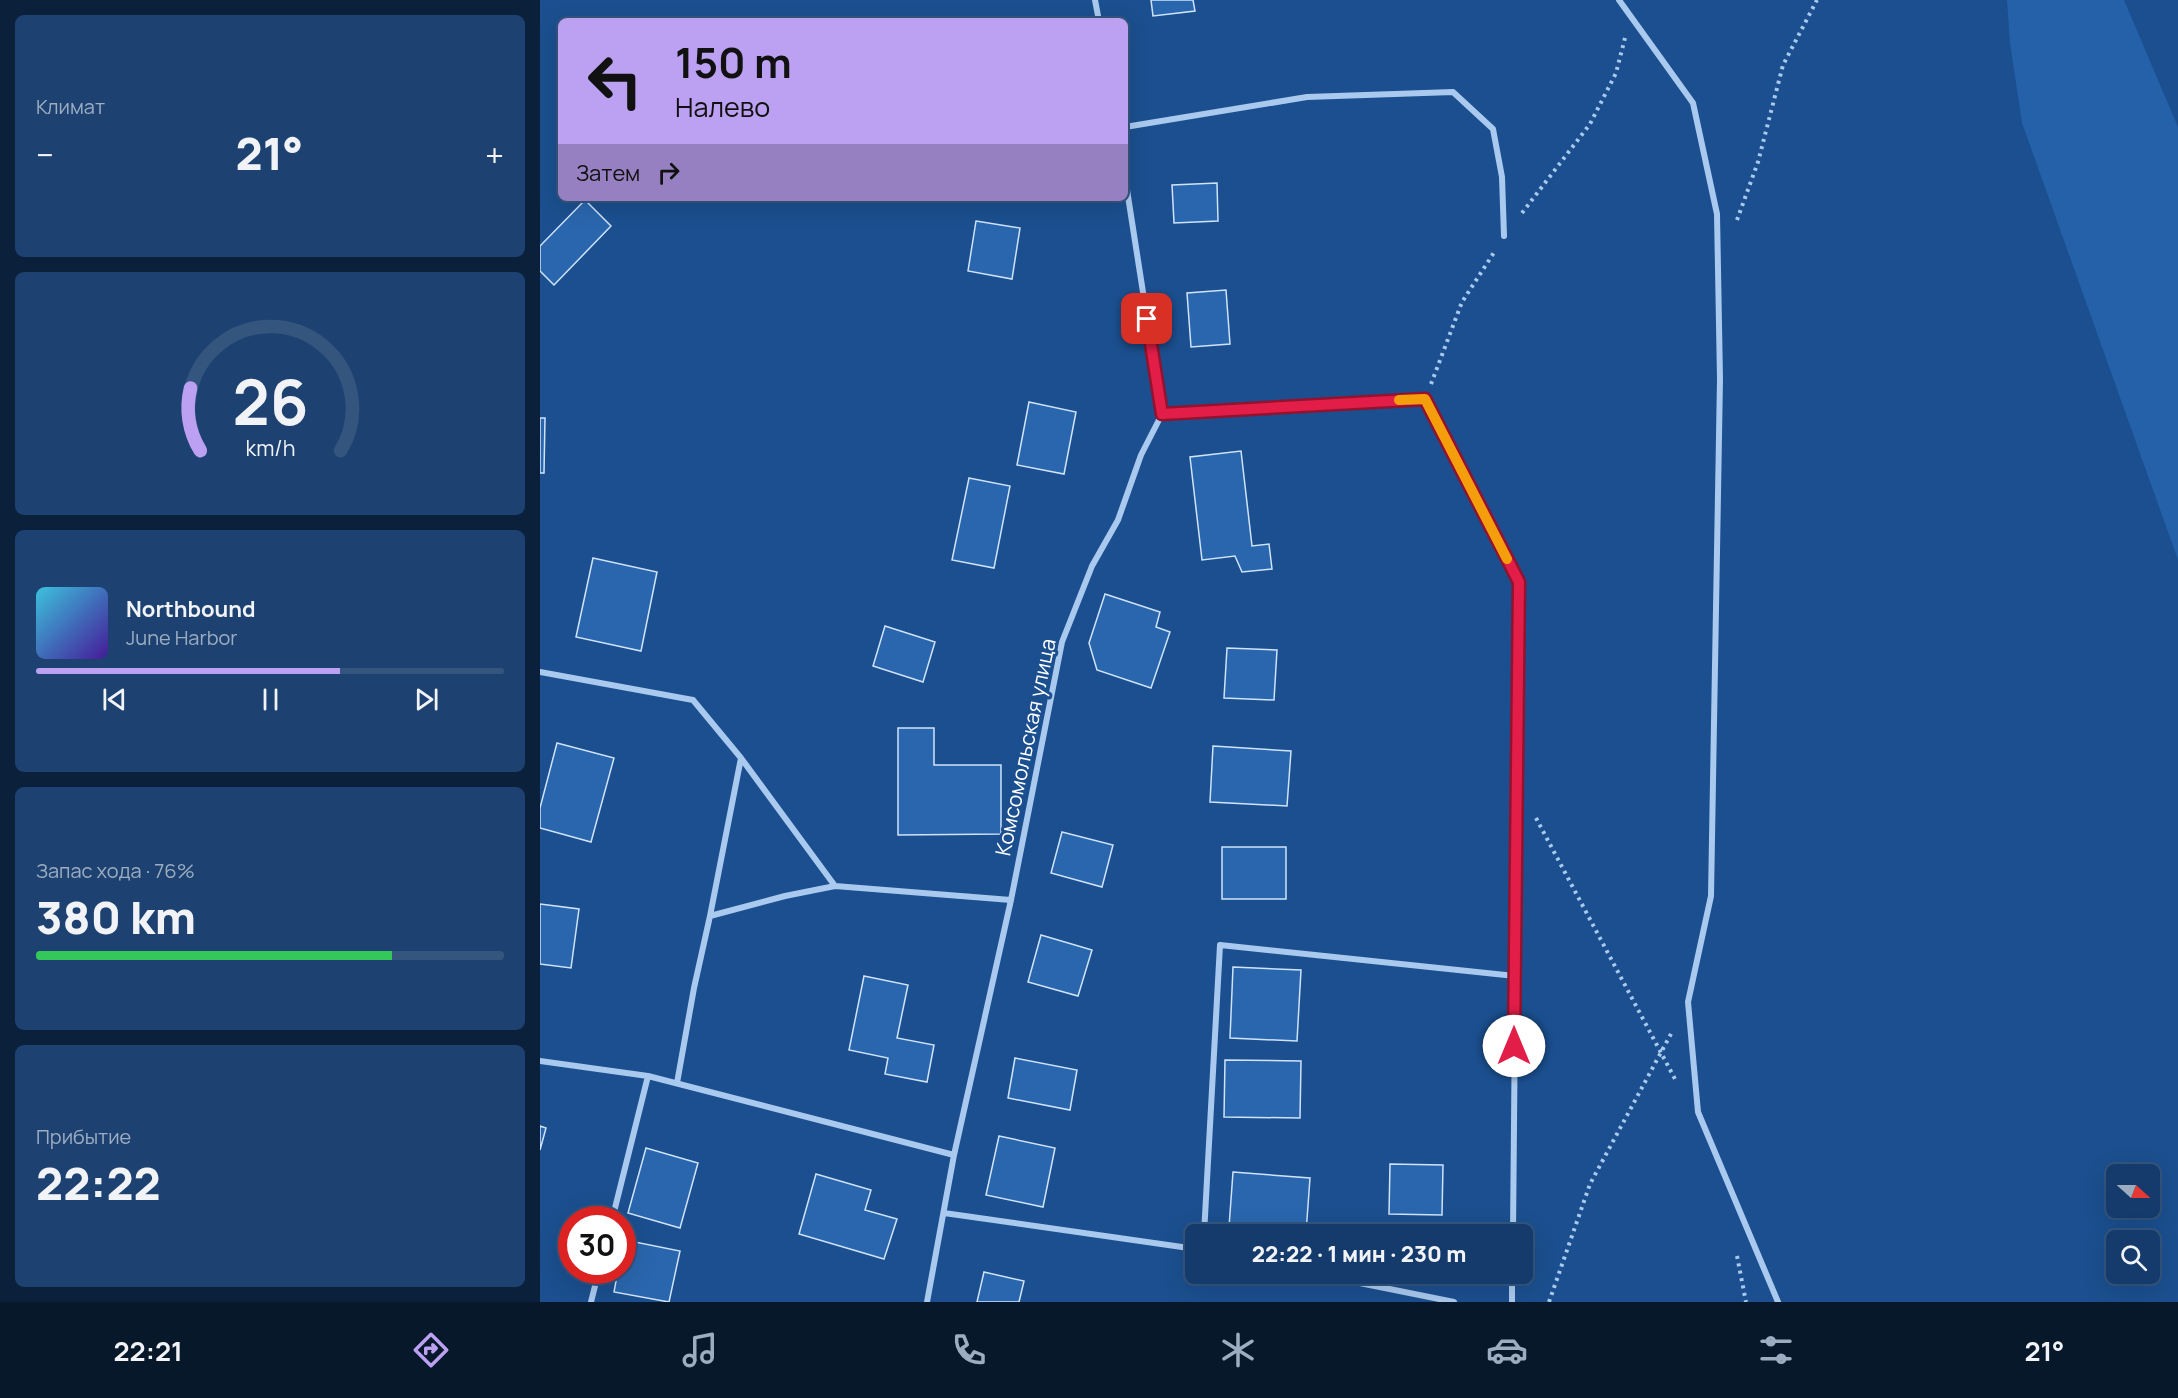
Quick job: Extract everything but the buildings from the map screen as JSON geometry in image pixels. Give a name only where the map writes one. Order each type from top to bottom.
[{"type":"street","points":[[1095,0],[1098,18]]},
{"type":"street","points":[[1619,0],[1693,103],[1717,214],[1720,379],[1711,896],[1688,1002],[1698,1112],[1778,1302]]},
{"type":"street","points":[[1128,127],[1307,97],[1453,92],[1493,129],[1502,177],[1504,236]]},
{"type":"street","points":[[1128,196],[1162,414],[1425,399],[1519,582],[1513,1224]]},
{"type":"street","name":"Комсомольская улица","points":[[927,1302],[954,1155],[1011,900],[1062,642],[1092,566],[1118,520],[1141,455],[1162,414]]},
{"type":"street","points":[[540,672],[693,700],[741,758],[835,886]]},
{"type":"street","points":[[676,1083],[741,758]]},
{"type":"street","points":[[710,916],[785,896],[835,886],[1011,900]]},
{"type":"street","points":[[1205,1224],[1220,945],[1515,976]]},
{"type":"street","points":[[540,1061],[648,1076],[954,1155]]},
{"type":"street","points":[[616,1206],[648,1076]]},
{"type":"street","points":[[944,1213],[1185,1247]]},
{"type":"street","points":[[591,1302],[596,1284]]},
{"type":"street","points":[[1365,1284],[1454,1302]]},
{"type":"street","points":[[1512,1284],[1512,1302]]},
{"type":"path","points":[[1736,224],[1758,162],[1783,65],[1817,0]]},
{"type":"path","points":[[1425,399],[1462,302],[1504,236],[1590,124],[1616,73],[1630,17]]},
{"type":"path","points":[[1534,815],[1675,1079]]},
{"type":"path","points":[[1549,1302],[1590,1184],[1688,1002]]},
{"type":"path","points":[[1736,1252],[1746,1302]]},
{"type":"shaded area","points":[[2007,0],[2124,0],[2178,127],[2178,560],[2022,123],[2010,43]]},
{"type":"slow traffic","points":[[1399,400],[1425,399],[1507,559]]},
{"type":"route","points":[[1147,319],[1162,414],[1425,399],[1519,582],[1514,1046]]}]
